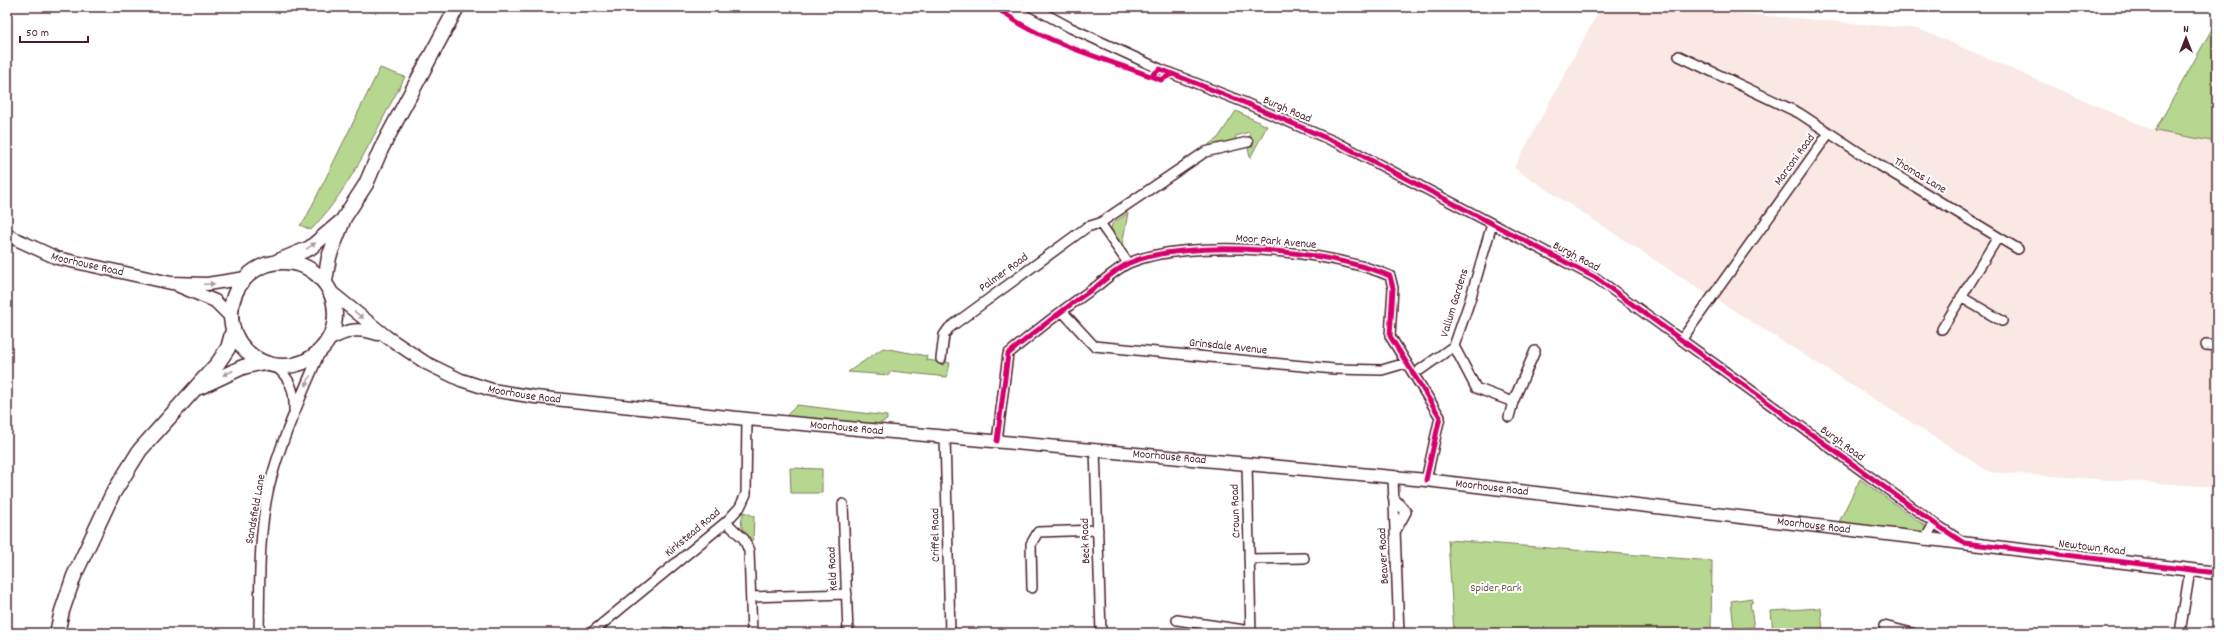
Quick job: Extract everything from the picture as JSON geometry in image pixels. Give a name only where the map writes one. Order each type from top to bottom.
[{"type":"highway","points":[[196,389],[238,369],[269,364],[290,366],[306,360],[325,344],[333,326],[334,313],[328,287],[329,257],[344,218],[366,184],[381,149],[457,7]]},
{"type":"highway","points":[[57,633],[62,612],[74,576],[112,495],[140,450],[170,414],[196,389],[228,348],[232,324],[233,298],[238,288],[246,278],[255,271],[310,248],[344,218]]},
{"type":"highway","points":[[276,262],[304,267],[319,275],[328,287]]},
{"type":"highway","points":[[232,324],[244,349],[269,364]]},
{"type":"main road","name":"Moorhouse Road","points":[[7,235],[57,258],[171,283],[215,301],[232,324]]},
{"type":"main road","name":"Moorhouse Road","points":[[171,283],[206,284],[246,278]]},
{"type":"main road","name":"Moorhouse Road","points":[[328,287],[387,337],[426,363],[461,380],[492,390],[535,397],[747,418],[1426,480],[1925,540],[1964,543]]},
{"type":"main road","name":"Moorhouse Road","points":[[325,344],[350,329],[363,330],[387,337]]},
{"type":"main road","name":"Newtown Road","points":[[1964,543],[2217,574]]},
{"type":"street","name":"Burgh Road","points":[[1032,7],[1071,28],[1160,69],[1243,102],[1340,144],[1596,278],[1934,523],[1964,543]]},
{"type":"street","name":"Marconi Road","points":[[1679,56],[1799,113],[1830,133],[1682,339]]},
{"type":"street","name":"Thomas Lane","points":[[1830,133],[2018,249]]},
{"type":"street","name":"Palmer Road","points":[[941,359],[944,335],[949,328],[1087,227],[1100,223],[1205,152],[1248,142]]},
{"type":"street","points":[[1100,223],[1128,263]]},
{"type":"street","name":"Vallum Gardens","points":[[1492,224],[1470,300],[1454,346],[1476,388],[1513,402]]},
{"type":"street","points":[[1942,329],[1998,237]]},
{"type":"street","name":"Moor Park Avenue","points":[[997,441],[1008,354],[1062,310],[1128,263],[1161,253],[1232,248],[1323,256],[1369,267],[1390,276],[1393,288],[1390,336],[1440,417],[1426,480]]},
{"type":"street","points":[[1961,297],[2002,321]]},
{"type":"street","name":"Grinsdale Avenue","points":[[1062,310],[1094,346],[1334,369],[1382,370],[1406,363]]},
{"type":"street","points":[[293,415],[325,344]]},
{"type":"street","points":[[2206,345],[2217,346]]},
{"type":"street","points":[[1420,370],[1454,346]]},
{"type":"street","points":[[1509,417],[1513,402],[1535,351]]},
{"type":"street","points":[[269,364],[288,378],[292,388],[294,400],[293,415]]},
{"type":"street","name":"Sandsfield Lane","points":[[259,633],[261,538],[270,487],[293,415]]},
{"type":"street","name":"Kirkstead Road","points":[[591,633],[726,522],[740,507],[746,494],[747,418]]},
{"type":"street","name":"Criffel Road","points":[[945,436],[950,633]]},
{"type":"street","name":"Beck Road","points":[[1095,449],[1101,633]]},
{"type":"street","name":"Crown Road","points":[[1177,620],[1251,632],[1247,463]]},
{"type":"street","name":"Beaver Road","points":[[1393,478],[1393,497],[1406,512],[1395,532],[1399,633]]},
{"type":"street","name":"Keld Road","points":[[843,504],[848,633]]},
{"type":"street","points":[[726,522],[744,538],[749,551],[752,633]]},
{"type":"street","points":[[1925,540],[1934,523]]},
{"type":"street","points":[[1032,588],[1031,544],[1038,532],[1098,530]]},
{"type":"street","points":[[1250,559],[1304,558]]},
{"type":"street","points":[[2180,633],[2190,570]]},
{"type":"street","points":[[751,597],[847,594]]},
{"type":"street","points":[[1884,626],[1912,633]]},
{"type":"shaded area","points":[[1601,7],[1666,7],[1919,29],[2155,131],[2217,142],[2217,487],[1990,472],[1690,283],[1514,168]]},
{"type":"green space","points":[[2217,20],[2217,142],[2155,131]]},
{"type":"green space","points":[[380,68],[405,77],[362,157],[339,195],[311,230],[300,225],[305,220]]},
{"type":"green space","points":[[1236,111],[1267,126],[1250,158],[1248,148],[1253,146],[1249,132],[1236,136],[1233,143],[1210,148],[1209,144],[1218,138]]},
{"type":"green space","points":[[1128,213],[1122,245],[1114,235],[1111,227],[1112,224]]},
{"type":"green space","points":[[883,348],[927,356],[926,360],[950,363],[947,377],[891,371],[889,375],[848,372]]},
{"type":"green space","points":[[797,405],[887,416],[887,420],[875,425],[786,416]]},
{"type":"green space","points":[[790,468],[822,469],[822,493],[791,493]]},
{"type":"green space","points":[[1860,479],[1924,525],[1927,529],[1925,533],[1839,522]]},
{"type":"green space","points":[[744,512],[754,516],[753,540],[750,541],[741,524]]},
{"type":"green space","name":"Spider Park","points":[[1448,540],[1712,561],[1711,633],[1454,633]]},
{"type":"green space","points":[[1752,598],[1752,603],[1750,603],[1754,627],[1734,629],[1731,601]]},
{"type":"green space","points":[[1821,608],[1823,633],[1793,633],[1792,630],[1773,633],[1771,611]]},
{"type":"green space","points":[[663,627],[703,630],[703,633],[663,633]]},
{"type":"cycle path","points":[[996,7],[1033,31],[1075,49],[1161,80],[1172,74]]},
{"type":"cycle path","points":[[1151,76],[1160,69],[1243,102],[1340,144],[1596,278],[1934,523],[1964,543],[2217,573]]},
{"type":"cycle path","points":[[997,441],[1008,354],[1117,270],[1129,263],[1155,255],[1187,250],[1260,250],[1333,259],[1390,276],[1393,288],[1390,336],[1440,417],[1426,480]]}]
